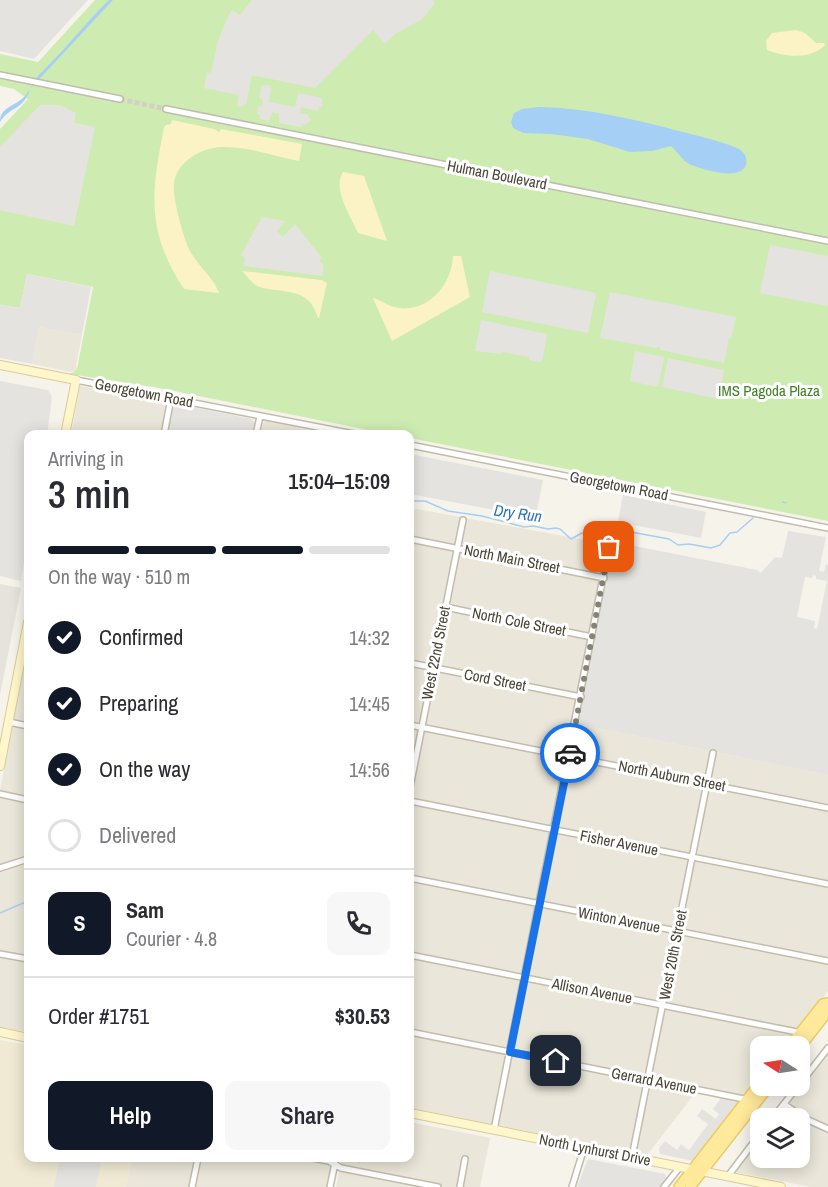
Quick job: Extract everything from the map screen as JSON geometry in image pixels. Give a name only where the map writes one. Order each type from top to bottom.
[{"type":"main road","name":"Georgetown Road","points":[[0,365],[76,380]]},
{"type":"main road","points":[[66,430],[76,380]]},
{"type":"main road","points":[[0,766],[24,658]]},
{"type":"main road","points":[[805,1034],[823,1004],[828,1003]]},
{"type":"main road","points":[[803,1036],[828,1011]]},
{"type":"main road","points":[[0,1032],[24,1037]]},
{"type":"main road","points":[[752,1101],[754,1096]]},
{"type":"main road","points":[[679,1187],[698,1170],[758,1096]]},
{"type":"main road","name":"North Lynhurst Drive","points":[[414,1114],[728,1176],[747,1184],[781,1187]]},
{"type":"main road","points":[[690,1187],[698,1170]]},
{"type":"street","points":[[0,75],[120,99]]},
{"type":"street","name":"Hulman Boulevard","points":[[166,108],[828,241]]},
{"type":"street","name":"Georgetown Road","points":[[76,380],[333,430]]},
{"type":"street","points":[[165,430],[171,398]]},
{"type":"street","points":[[257,430],[260,416]]},
{"type":"street","name":"Georgetown Road","points":[[414,446],[828,528]]},
{"type":"street","name":"West 22nd Street","points":[[414,767],[462,520]]},
{"type":"street","name":"North Main Street","points":[[414,540],[604,578]]},
{"type":"street","points":[[494,1130],[609,547]]},
{"type":"street","name":"North Cole Street","points":[[445,607],[592,637]]},
{"type":"street","name":"Cord Street","points":[[414,664],[581,697]]},
{"type":"street","points":[[9,722],[24,725]]},
{"type":"street","name":"North Auburn Street","points":[[414,726],[828,808]]},
{"type":"street","name":"West 20th Street","points":[[632,1157],[713,753]]},
{"type":"street","points":[[0,794],[24,799]]},
{"type":"street","name":"Fisher Avenue","points":[[414,802],[828,884]]},
{"type":"street","points":[[0,868],[24,860]]},
{"type":"street","name":"Winton Avenue","points":[[414,879],[828,961]]},
{"type":"street","points":[[0,954],[24,958]]},
{"type":"street","name":"Allison Avenue","points":[[414,956],[805,1034]]},
{"type":"street","name":"Gerrard Avenue","points":[[414,1033],[752,1101]]},
{"type":"street","points":[[810,1071],[828,1048]]},
{"type":"street","points":[[781,1108],[790,1096]]},
{"type":"street","points":[[784,1104],[806,1119],[828,1129]]},
{"type":"street","points":[[728,1176],[750,1147]]},
{"type":"street","points":[[572,1187],[584,1148]]},
{"type":"street","points":[[460,1187],[465,1160]]},
{"type":"street","points":[[192,1187],[197,1162]]},
{"type":"street","points":[[330,1187],[335,1162]]},
{"type":"street","points":[[336,1162],[341,1168],[438,1187]]},
{"type":"street","points":[[664,1187],[680,1167]]},
{"type":"shaded area","points":[[0,0],[88,0],[34,59],[0,51]]},
{"type":"shaded area","points":[[252,0],[434,0],[434,5],[421,20],[395,34],[385,44],[373,30],[315,88],[252,75],[246,104],[241,107],[237,106],[239,95],[204,88],[207,72],[211,73],[218,41],[228,16],[232,10],[240,15]]},
{"type":"shaded area","points":[[262,85],[271,86],[269,102],[295,107],[298,93],[322,98],[322,107],[319,107],[318,111],[301,107],[300,113],[309,115],[311,119],[305,125],[302,123],[301,127],[279,123],[279,114],[272,112],[269,121],[260,119],[260,115],[257,114],[258,106],[262,107],[263,100],[259,98]]},
{"type":"shaded area","points":[[40,105],[60,105],[76,113],[74,123],[95,127],[74,226],[0,210],[0,147]]},
{"type":"shaded area","points":[[262,217],[285,221],[277,231],[283,237],[295,224],[322,258],[319,260],[324,266],[322,276],[244,266],[245,258],[241,255]]},
{"type":"shaded area","points":[[770,245],[828,256],[828,306],[760,293]]},
{"type":"shaded area","points":[[490,271],[596,293],[588,333],[482,312]]},
{"type":"shaded area","points":[[27,274],[91,287],[82,335],[39,327],[32,364],[0,358],[0,305],[20,308]]},
{"type":"shaded area","points":[[610,292],[736,317],[724,363],[660,350],[660,346],[657,348],[600,338]]},
{"type":"shaded area","points":[[481,320],[547,334],[542,362],[503,352],[502,354],[475,351]]},
{"type":"shaded area","points":[[39,327],[82,335],[77,369],[71,372],[32,364]]},
{"type":"shaded area","points":[[635,351],[664,357],[658,387],[630,381]]},
{"type":"shaded area","points":[[668,358],[724,370],[719,399],[662,387]]},
{"type":"shaded area","points":[[0,381],[48,390],[52,397],[48,430],[24,430],[24,563],[21,581],[0,576]]},
{"type":"shaded area","points":[[80,386],[168,401],[162,430],[72,430]]},
{"type":"shaded area","points":[[177,404],[252,419],[255,424],[254,430],[168,430],[172,407]]},
{"type":"shaded area","points":[[264,420],[308,430],[261,430]]},
{"type":"shaded area","points":[[414,455],[543,480],[536,515],[532,517],[414,495]]},
{"type":"shaded area","points":[[623,495],[706,512],[701,538],[618,522]]},
{"type":"shaded area","points":[[414,509],[417,509],[607,544],[572,723],[828,775],[828,991],[793,1036],[750,1036],[750,1089],[745,1096],[700,1087],[647,1155],[414,1109]]},
{"type":"shaded area","points":[[788,531],[826,537],[819,571],[824,572],[826,564],[828,565],[828,775],[577,724],[614,542],[757,570],[761,573],[775,557],[782,558]],"holes":[[[816,576],[816,579],[827,581],[817,629],[814,628],[815,621],[797,617],[805,577]]]},
{"type":"shaded area","points":[[0,584],[21,588],[0,695]]},
{"type":"shaded area","points":[[24,667],[24,1031],[0,1027],[0,790]]},
{"type":"shaded area","points":[[0,1040],[24,1044],[24,1162],[131,1162],[126,1187],[0,1187]]},
{"type":"shaded area","points":[[828,1053],[828,1187],[812,1187],[734,1172],[750,1151],[750,1168],[810,1168],[810,1108],[785,1108],[794,1096],[810,1096],[810,1076]]},
{"type":"shaded area","points":[[721,1098],[740,1101],[694,1161],[660,1154],[659,1148],[665,1141],[677,1150],[681,1144],[689,1150],[708,1124],[697,1116],[702,1109],[716,1119],[719,1114],[713,1109]]},
{"type":"shaded area","points":[[414,1123],[490,1138],[480,1187],[336,1187],[341,1162],[414,1162]]},
{"type":"shaded area","points":[[588,1159],[665,1174],[669,1177],[662,1187],[577,1187]]},
{"type":"shaded area","points":[[59,1162],[101,1162],[96,1187],[54,1187]]},
{"type":"shaded area","points":[[131,1162],[332,1162],[327,1187],[126,1187]]},
{"type":"green space","name":"IMS Pagoda Plaza","points":[[95,0],[828,0],[828,521],[414,439],[414,430],[368,430],[154,387],[70,374],[77,369],[93,287],[27,274],[20,308],[0,305],[0,129],[28,99],[14,89],[0,86],[0,54],[38,62]]},
{"type":"sand","points":[[796,30],[805,33],[816,43],[825,45],[813,53],[798,56],[767,50],[766,41],[772,33]]},
{"type":"sand","points":[[172,120],[219,132],[221,129],[302,144],[299,161],[250,150],[221,147],[198,153],[179,169],[174,190],[183,234],[191,253],[213,281],[219,293],[184,289],[163,249],[155,211],[156,172],[164,128],[171,124]]},
{"type":"sand","points":[[343,172],[364,176],[387,241],[358,233],[341,195],[340,179]]},
{"type":"sand","points":[[453,256],[461,256],[470,297],[392,341],[373,298],[399,308],[420,306],[429,301],[443,286],[452,266]]},
{"type":"sand","points":[[242,271],[321,280],[327,283],[319,318],[309,301],[302,296],[257,286]]},
{"type":"water","points":[[109,0],[113,0],[30,89],[39,75],[94,15]]},
{"type":"water","points":[[30,89],[24,101],[0,122],[2,113],[26,95]]},
{"type":"water","points":[[539,107],[575,109],[610,115],[715,140],[741,150],[746,157],[746,165],[744,169],[735,173],[719,172],[691,165],[671,146],[652,151],[630,152],[588,139],[523,133],[513,128],[511,122],[514,113],[522,109]]},
{"type":"waterway","name":"Dry Run","points":[[414,501],[425,501],[448,511],[482,516],[524,527],[556,528],[571,539],[582,533],[593,536],[620,531],[669,539],[678,545],[689,544],[711,548],[720,545],[730,533],[737,532],[753,518]]},
{"type":"waterway","name":"Dry Run","points":[[0,913],[24,903]]},
{"type":"tunnel","points":[[120,99],[166,109]]},
{"type":"way so far","points":[[570,753],[609,547]]},
{"type":"route","points":[[556,1061],[510,1052],[570,753]]}]
